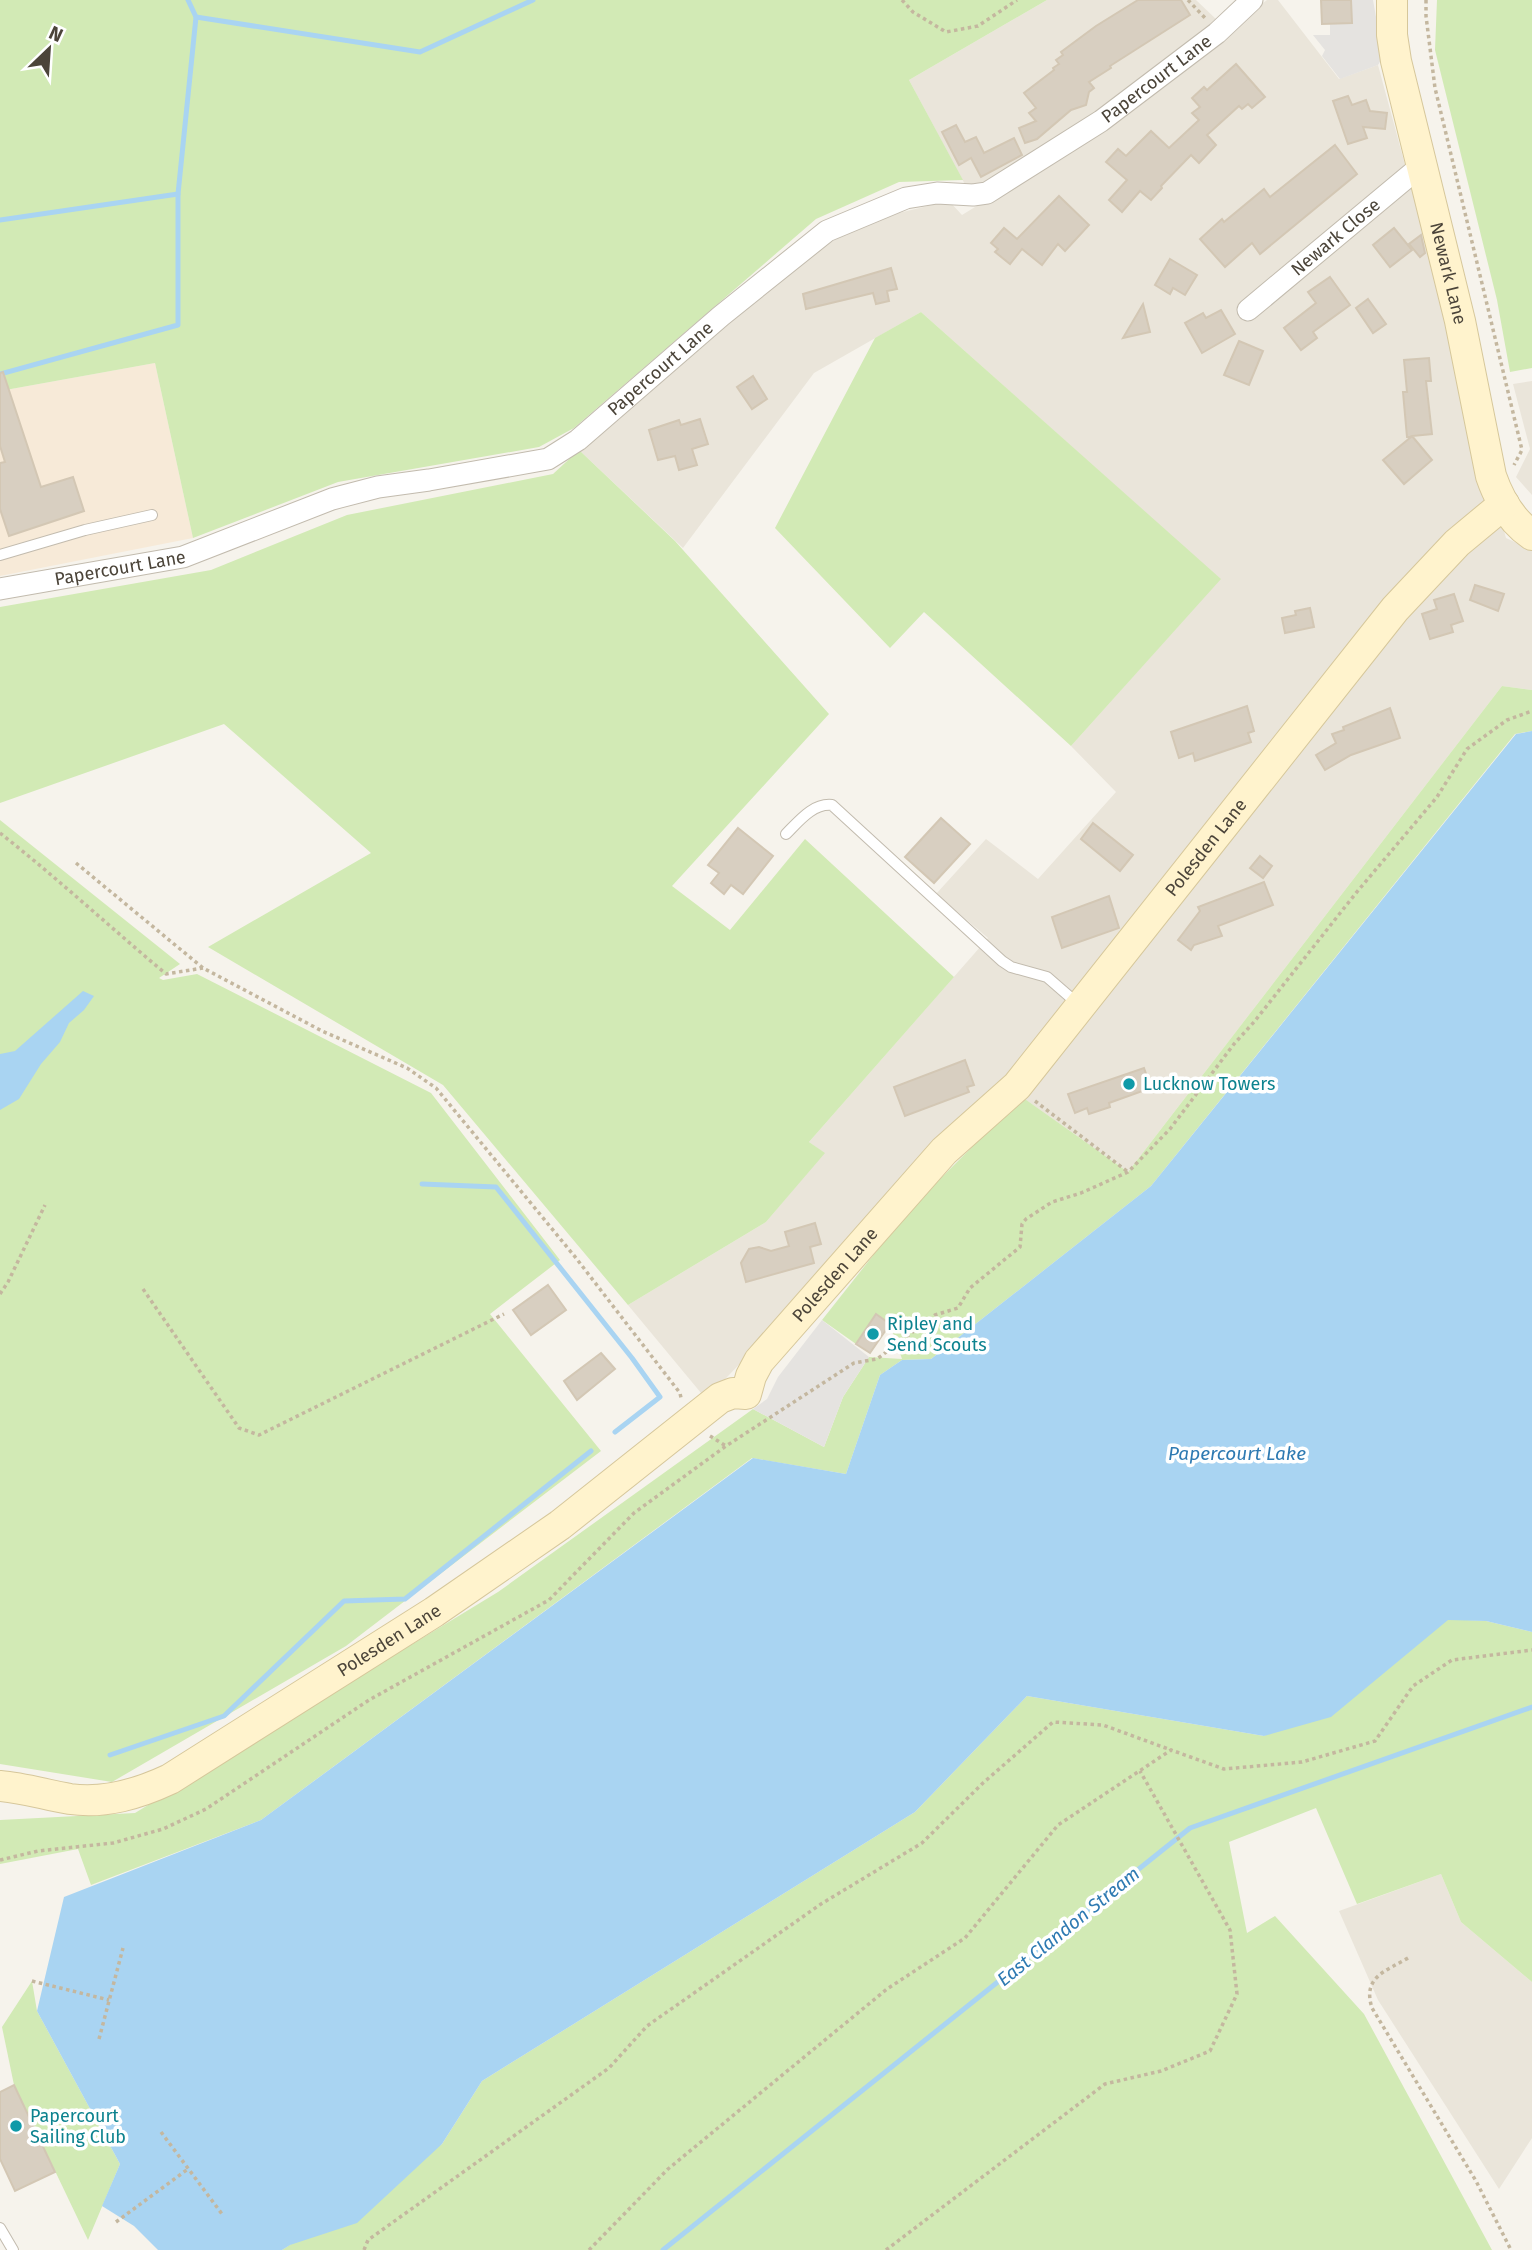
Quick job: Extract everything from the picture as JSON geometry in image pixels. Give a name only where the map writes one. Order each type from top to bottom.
[{"type":"street","name":"Papercourt Lane","points":[[0,589],[183,557],[332,499],[377,486],[429,480],[548,459],[578,440],[721,316],[827,231],[906,198],[937,193],[987,193],[1101,121],[1217,33],[1252,0]]},
{"type":"street","name":"Newark Lane","points":[[1392,0],[1392,34],[1396,61],[1460,321],[1491,476],[1504,504],[1520,527],[1532,535]]},
{"type":"street","name":"Newark Close","points":[[1248,310],[1422,165]]},
{"type":"street","name":"Polesden Lane","points":[[0,1786],[97,1801],[123,1797],[170,1779],[446,1604],[560,1525],[720,1398],[733,1393],[752,1395],[751,1376],[758,1362],[944,1151],[1017,1086],[1395,609],[1457,543],[1504,504]]},
{"type":"lane","points":[[0,555],[85,530],[152,515]]},
{"type":"lane","points":[[786,834],[815,807],[832,805],[1002,961],[1011,967],[1046,978],[1080,1006]]},
{"type":"lane","points":[[0,2228],[13,2250]]},
{"type":"path","points":[[902,0],[913,12],[946,32],[978,26],[1017,0]]},
{"type":"path","points":[[1188,0],[1217,33]]},
{"type":"path","points":[[1426,0],[1435,88],[1522,450],[1511,469]]},
{"type":"path","points":[[0,1860],[38,1851],[113,1843],[163,1829],[206,1808],[369,1700],[549,1600],[634,1513],[726,1446],[853,1363],[877,1359],[935,1315],[958,1308],[970,1288],[1020,1247],[1026,1219],[1052,1202],[1081,1193],[1128,1172],[1170,1129],[1234,1044],[1437,797],[1467,749],[1507,720],[1532,711]]},
{"type":"path","points":[[0,833],[54,876],[166,974],[203,968]]},
{"type":"path","points":[[76,863],[203,968],[322,1031],[407,1068],[436,1088],[576,1258],[680,1393],[686,1425]]},
{"type":"path","points":[[1017,1086],[1128,1172]]},
{"type":"path","points":[[0,1293],[8,1282],[44,1205]]},
{"type":"path","points":[[143,1289],[239,1428],[259,1435],[504,1314]]},
{"type":"path","points":[[364,2250],[368,2240],[609,2068],[647,2026],[821,1904],[922,1843],[983,1783],[1053,1722],[1103,1726],[1224,1769],[1302,1762],[1375,1741],[1413,1686],[1452,1660],[1532,1650]]},
{"type":"path","points":[[589,2250],[668,2169],[887,1989],[965,1938],[1058,1825],[1171,1750]]},
{"type":"path","points":[[886,2250],[1105,2084],[1161,2071],[1210,2051],[1237,1994],[1230,1930],[1140,1771]]},
{"type":"path","points":[[99,2039],[123,1948]]},
{"type":"path","points":[[1408,1958],[1374,1978],[1369,1992],[1372,2008],[1476,2181],[1511,2250]]},
{"type":"path","points":[[32,1981],[109,2000]]},
{"type":"path","points":[[161,2133],[222,2214]]},
{"type":"path","points":[[116,2222],[188,2169]]},
{"type":"shaded area","points":[[1047,0],[1196,0],[1217,20],[1093,116],[969,192],[909,80]]},
{"type":"shaded area","points":[[1267,0],[1278,0],[1339,79],[1378,65],[1506,538],[1532,550],[1532,690],[1502,686],[1128,1172],[1006,1086],[706,1399],[628,1305],[766,1222],[824,1153],[809,1142],[988,938],[936,894],[986,839],[1038,879],[1116,792],[1071,746],[1220,579],[921,312],[814,373],[683,548],[579,450],[806,258],[865,221],[949,201],[962,215],[1106,127]]},
{"type":"shaded area","points":[[1351,0],[1373,0],[1383,57],[1378,65],[1340,79],[1322,56],[1325,50],[1313,35],[1330,35],[1330,24],[1352,23]]},
{"type":"shaded area","points":[[155,363],[193,538],[0,576],[0,391]]},
{"type":"shaded area","points":[[1532,381],[1532,495],[1516,477],[1530,449],[1513,384]]},
{"type":"shaded area","points":[[822,1320],[869,1357],[843,1397],[824,1447],[753,1409],[767,1399],[778,1377]]},
{"type":"shaded area","points":[[1441,1874],[1461,1922],[1532,1982],[1532,2138],[1499,2189],[1378,2000],[1339,1911]]},
{"type":"green space","points":[[0,0],[1047,0],[909,80],[963,180],[899,182],[816,219],[574,428],[539,447],[338,482],[193,538],[155,363],[0,391]]},
{"type":"green space","points":[[1437,0],[1532,0],[1532,368],[1510,372],[1497,300],[1435,50]]},
{"type":"green space","points":[[921,312],[1221,579],[1071,746],[924,612],[890,648],[775,528],[875,338]]},
{"type":"green space","points":[[579,450],[675,541],[829,714],[672,886],[730,930],[805,839],[954,977],[809,1142],[825,1153],[766,1222],[628,1305],[443,1085],[208,947],[371,853],[224,724],[0,803],[0,607],[211,570],[347,515],[553,474]]},
{"type":"green space","points":[[1502,686],[1532,690],[1532,731],[1515,734],[1151,1186],[931,1359],[902,1360],[880,1375],[846,1474],[752,1458],[261,1820],[91,1885],[78,1849],[0,1864],[0,1820],[135,1813],[498,1592],[753,1409],[824,1447],[843,1397],[869,1357],[902,1359],[890,1324],[876,1314],[856,1344],[822,1320],[909,1210],[1022,1097],[1128,1172]]},
{"type":"green space","points":[[0,820],[180,964],[159,978],[163,980],[197,974],[431,1093],[560,1260],[490,1314],[601,1451],[346,1646],[112,1782],[0,1764]]},
{"type":"green space","points":[[1448,1619],[1486,1621],[1532,1632],[1532,1982],[1461,1922],[1441,1874],[1357,1904],[1316,1808],[1229,1842],[1247,1933],[1275,1916],[1364,2014],[1492,2250],[282,2250],[442,2144],[482,2081],[915,1812],[1027,1696],[1264,1736]]},
{"type":"green space","points":[[32,1981],[37,2011],[120,2164],[88,2240],[14,2085],[2,2027]]},
{"type":"water","name":"Papercourt Lake","points":[[1532,731],[1532,1632],[1486,1621],[1448,1620],[1331,1717],[1264,1736],[1027,1696],[915,1812],[482,2081],[442,2144],[357,2223],[282,2250],[158,2250],[134,2226],[102,2206],[120,2164],[37,2011],[64,1897],[261,1820],[753,1458],[846,1474],[880,1375],[902,1360],[931,1359],[1151,1186],[1516,734]]},
{"type":"water","points":[[83,991],[94,996],[84,1010],[69,1023],[60,1042],[41,1064],[19,1099],[0,1110],[0,1054],[15,1051]]},
{"type":"building","points":[[1138,0],[1181,0],[1190,15],[1089,82],[1094,88],[1089,92],[1086,105],[1071,110],[1037,139],[1025,143],[1019,128],[1036,121],[1029,113],[1036,108],[1024,93],[1054,70],[1059,64],[1056,60],[1063,55],[1061,52]]},
{"type":"building","points":[[1321,0],[1351,0],[1352,23],[1322,24]]},
{"type":"building","points":[[1236,64],[1265,97],[1252,108],[1248,104],[1242,109],[1239,106],[1207,135],[1216,145],[1199,163],[1191,155],[1151,200],[1140,191],[1122,212],[1109,200],[1127,180],[1106,162],[1118,149],[1126,156],[1151,131],[1169,148],[1199,120],[1192,113],[1200,107],[1192,98],[1204,87],[1207,90]]},
{"type":"building","points":[[1348,96],[1352,105],[1366,100],[1370,111],[1387,113],[1385,129],[1363,127],[1367,138],[1348,144],[1333,101]]},
{"type":"building","points":[[956,125],[965,142],[976,137],[984,153],[1014,138],[1022,155],[981,177],[971,158],[959,165],[942,132]]},
{"type":"building","points":[[1335,145],[1357,174],[1260,254],[1252,243],[1225,267],[1200,239],[1222,219],[1224,222],[1264,189],[1270,197]]},
{"type":"building","points":[[1059,196],[1089,225],[1065,251],[1058,244],[1042,265],[1022,249],[1010,264],[995,252],[998,249],[991,243],[1004,228],[1017,239]]},
{"type":"building","points":[[1394,228],[1412,250],[1390,267],[1373,245]]},
{"type":"building","points":[[1421,235],[1425,253],[1420,257],[1409,244]]},
{"type":"building","points":[[1170,259],[1197,275],[1185,295],[1173,288],[1170,294],[1155,285]]},
{"type":"building","points":[[891,268],[897,289],[887,291],[889,301],[876,304],[873,293],[806,309],[803,294]]},
{"type":"building","points":[[1330,277],[1350,305],[1313,332],[1317,338],[1301,350],[1284,328],[1316,303],[1308,292]]},
{"type":"building","points":[[1368,299],[1386,324],[1373,333],[1356,308]]},
{"type":"building","points":[[1143,304],[1150,332],[1123,338]]},
{"type":"building","points":[[1221,310],[1235,334],[1202,353],[1185,323],[1203,313],[1206,318]]},
{"type":"building","points":[[1239,341],[1263,351],[1249,385],[1224,375]]},
{"type":"building","points":[[1429,358],[1431,381],[1426,381],[1432,434],[1412,436],[1432,460],[1404,484],[1383,460],[1411,437],[1407,437],[1403,392],[1407,392],[1404,360]]},
{"type":"building","points":[[3,372],[41,487],[73,477],[84,511],[9,536],[0,509],[0,463],[5,462],[0,446],[0,373]]},
{"type":"building","points":[[753,376],[767,399],[752,409],[737,387]]},
{"type":"building","points":[[700,419],[708,444],[692,449],[697,465],[679,470],[675,456],[658,460],[649,430],[679,420],[681,425]]},
{"type":"building","points":[[1475,585],[1504,594],[1498,611],[1470,600]]},
{"type":"building","points":[[1454,594],[1463,621],[1451,625],[1453,632],[1430,639],[1422,614],[1437,609],[1434,600]]},
{"type":"building","points":[[1310,608],[1314,627],[1285,633],[1282,618],[1296,615],[1295,611]]},
{"type":"building","points":[[1247,706],[1254,731],[1248,733],[1251,742],[1195,761],[1193,753],[1179,758],[1171,732]]},
{"type":"building","points":[[1390,708],[1400,738],[1351,755],[1325,770],[1316,755],[1336,743],[1332,734]]},
{"type":"building","points":[[941,818],[970,844],[934,883],[905,857]]},
{"type":"building","points":[[1093,823],[1133,855],[1120,871],[1081,839]]},
{"type":"building","points":[[738,828],[773,856],[743,894],[731,885],[724,894],[711,883],[719,873],[708,865]]},
{"type":"building","points":[[1260,856],[1272,866],[1263,878],[1250,868]]},
{"type":"building","points":[[1264,882],[1273,905],[1218,926],[1222,936],[1194,945],[1191,950],[1178,940],[1200,911],[1198,907]]},
{"type":"building","points":[[1109,896],[1119,928],[1062,948],[1052,917]]},
{"type":"building","points":[[965,1060],[974,1085],[967,1087],[969,1092],[905,1116],[894,1087]]},
{"type":"building","points":[[1144,1068],[1151,1088],[1109,1103],[1110,1107],[1089,1114],[1087,1108],[1075,1113],[1068,1094]]},
{"type":"building","points":[[815,1223],[821,1244],[810,1247],[814,1263],[746,1282],[741,1263],[749,1249],[759,1247],[771,1251],[789,1246],[785,1232]]},
{"type":"building","points":[[548,1285],[566,1310],[531,1335],[513,1310]]},
{"type":"building","name":"Ripley and Send Scouts","points":[[876,1314],[890,1324],[870,1353],[856,1344]]},
{"type":"building","points":[[601,1353],[615,1369],[577,1400],[564,1381]]},
{"type":"building","name":"Papercourt Sailing Club","points":[[14,2085],[55,2172],[15,2191],[0,2159],[0,2092]]},
{"type":"waterway","points":[[188,0],[196,17]]},
{"type":"waterway","points":[[0,374],[178,325],[178,194],[196,17],[420,52],[533,0]]},
{"type":"waterway","points":[[0,220],[178,194]]},
{"type":"waterway","points":[[422,1184],[496,1187],[632,1358],[660,1397],[615,1432]]},
{"type":"waterway","points":[[110,1755],[224,1716],[344,1601],[405,1599],[591,1451]]},
{"type":"waterway","name":"East Clandon Stream","points":[[663,2250],[1190,1828],[1532,1707]]},
{"type":"place","name":"Lucknow Towers","points":[[1129,1084]]},
{"type":"place","name":"Ripley and Send Scouts","points":[[873,1334]]},
{"type":"place","name":"Papercourt Sailing Club","points":[[16,2126]]}]
